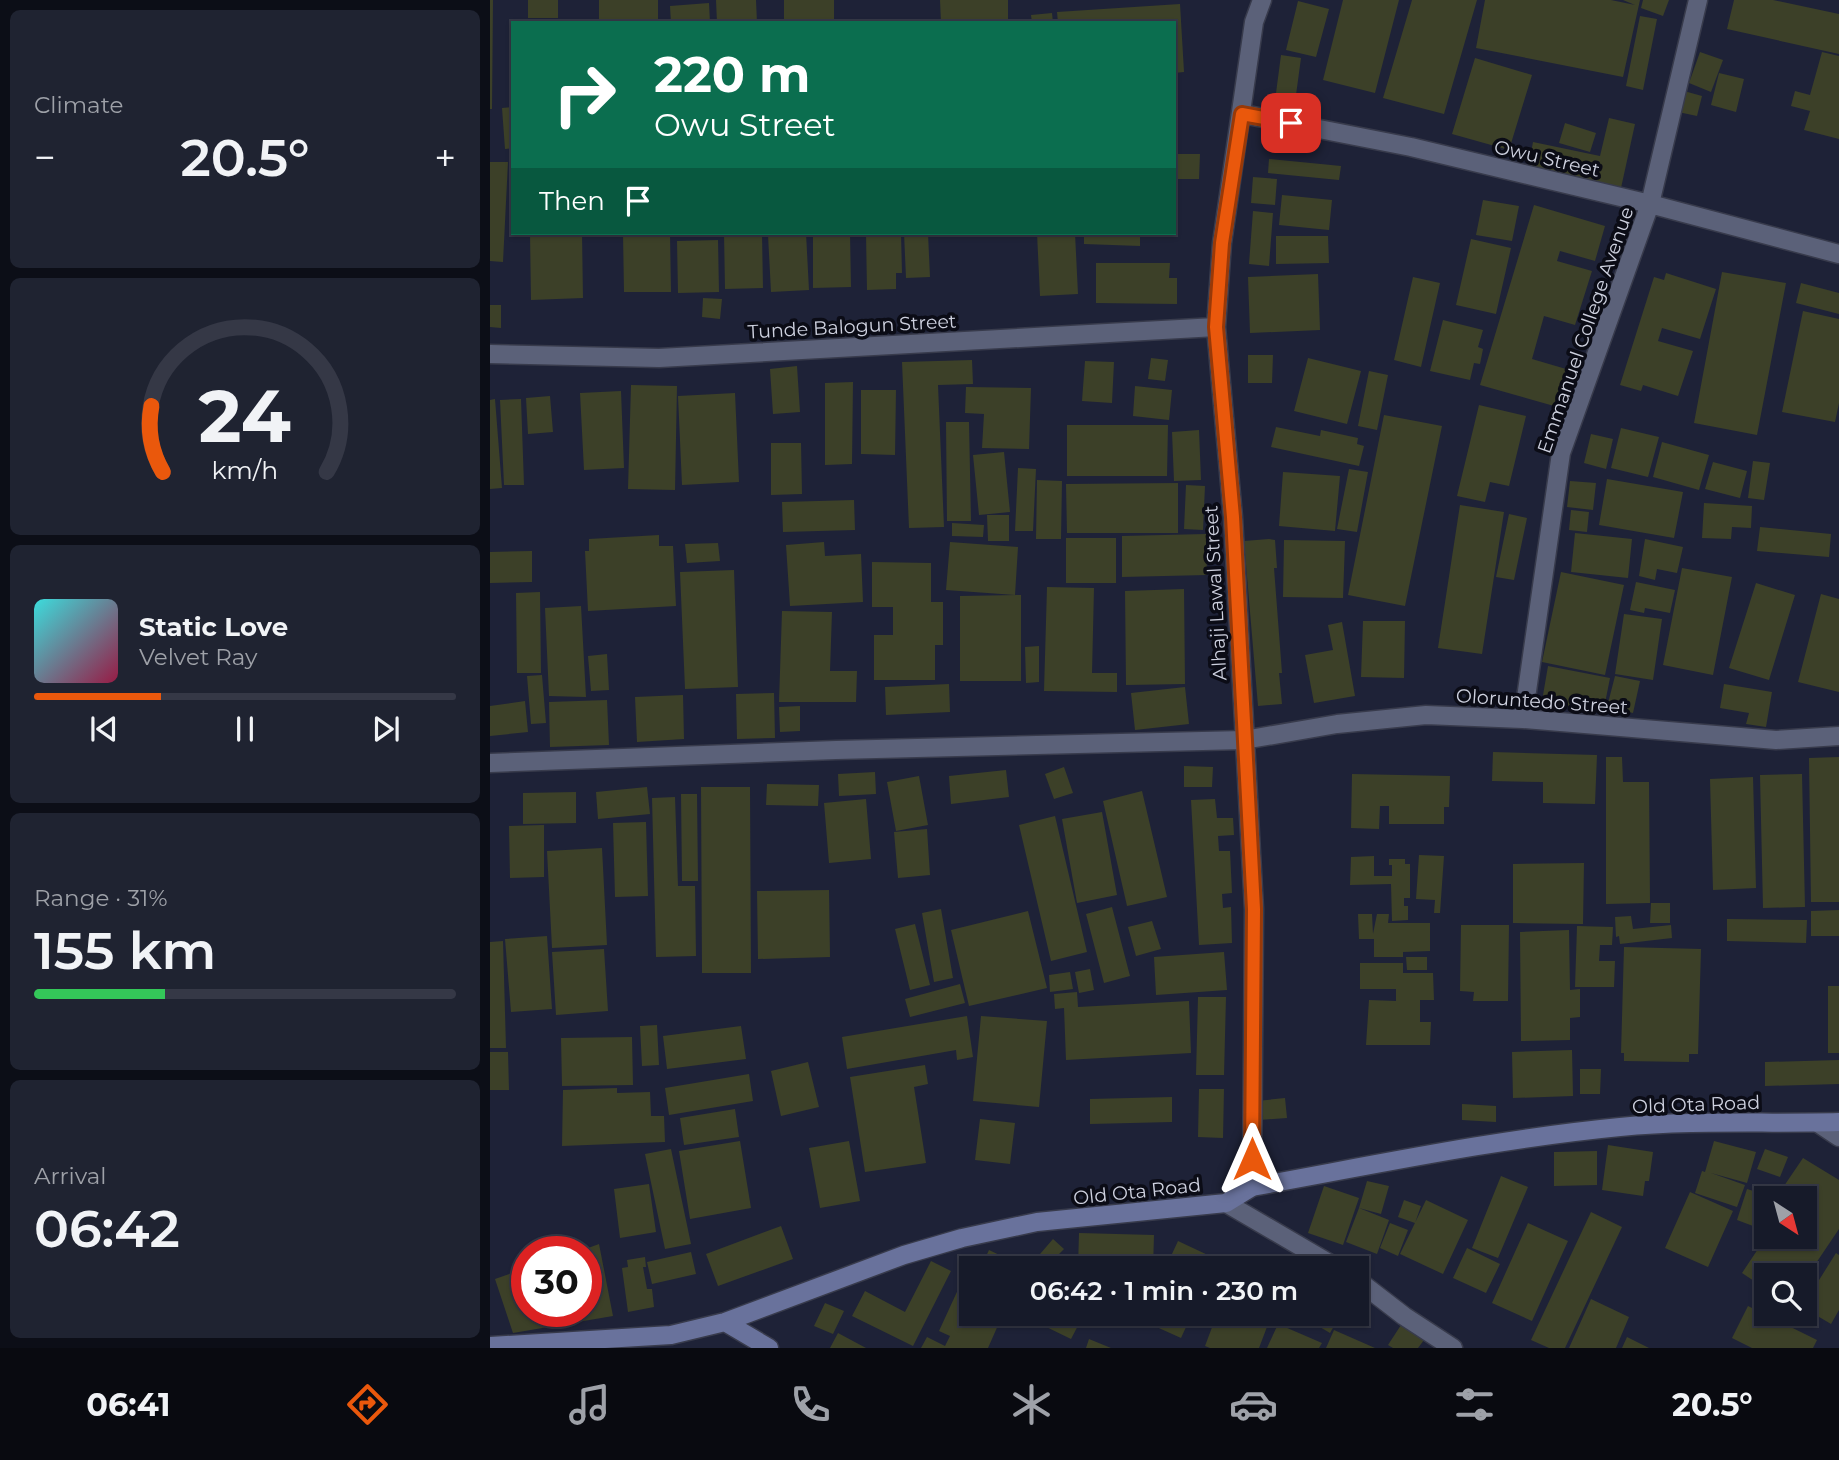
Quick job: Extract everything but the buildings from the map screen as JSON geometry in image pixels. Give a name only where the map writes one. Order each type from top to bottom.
[{"type":"street","name":"Alhaji Lawal Street","points":[[1252,1187],[1254,909],[1233,517],[1216,327],[1222,243],[1254,22],[1262,0]]},
{"type":"street","name":"Emmanuel College Avenue","points":[[1523,719],[1562,453],[1650,204],[1698,0]]},
{"type":"street","name":"Owu Street","points":[[1242,114],[1411,147],[1650,204],[1839,254]]},
{"type":"street","name":"Tunde Balogun Street","points":[[490,354],[659,358],[1216,327]]},
{"type":"street","name":"Oloruntedo Street","points":[[490,763],[810,751],[1244,740],[1337,724],[1426,715],[1523,719],[1776,740],[1839,736]]},
{"type":"street","name":"Old Ota Road","points":[[490,1346],[668,1341],[904,1255],[962,1238],[1037,1222],[1226,1203],[1252,1187],[1512,1140],[1680,1123],[1839,1122]]},
{"type":"street","points":[[1818,1123],[1839,1137]]},
{"type":"street","points":[[1226,1203],[1317,1256]]},
{"type":"street","points":[[1369,1289],[1452,1348]]},
{"type":"street","points":[[725,1322],[769,1348]]},
{"type":"route","points":[[1252,1159],[1254,909],[1233,517],[1216,327],[1222,243],[1242,114],[1291,123]]}]
